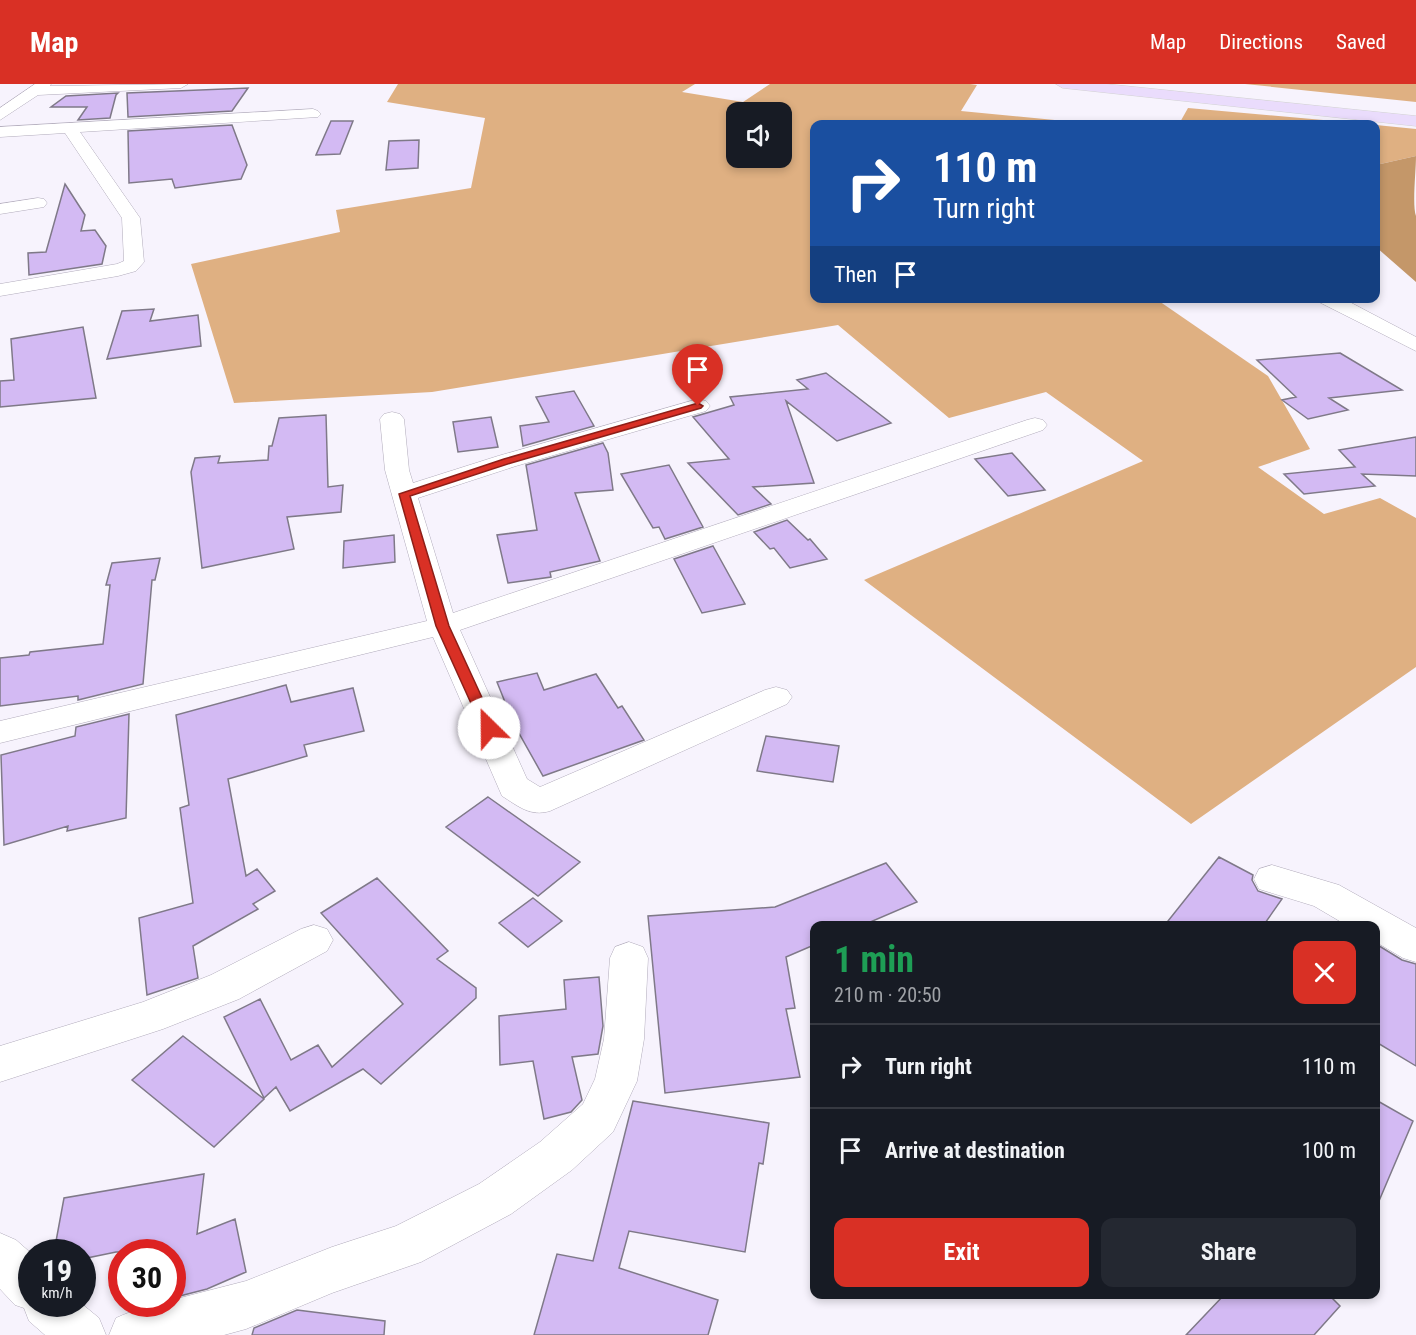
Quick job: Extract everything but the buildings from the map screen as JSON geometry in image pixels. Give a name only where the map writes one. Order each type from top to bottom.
[{"type":"main road","points":[[1063,84],[1416,120]]},
{"type":"main road","points":[[1189,84],[1416,107]]},
{"type":"street","points":[[0,115],[39,87],[181,84]]},
{"type":"street","points":[[0,132],[313,114]]},
{"type":"street","points":[[0,290],[118,270],[129,267],[134,262],[131,218],[69,128]]},
{"type":"street","points":[[0,209],[38,203]]},
{"type":"street","points":[[1336,303],[1416,345]]},
{"type":"street","points":[[404,494],[507,461],[698,406]]},
{"type":"street","points":[[392,419],[397,470],[443,626],[514,788],[538,802],[776,697]]},
{"type":"street","points":[[0,732],[443,626],[1035,425]]},
{"type":"street","points":[[1272,879],[1326,895],[1372,921]]},
{"type":"street","points":[[1380,926],[1416,946]]},
{"type":"street","points":[[0,1064],[149,1017],[225,987],[314,940]]},
{"type":"street","points":[[133,1335],[246,1305],[332,1270],[405,1246],[495,1198],[556,1156],[598,1118],[616,1081],[624,1039],[629,958]]},
{"type":"street","points":[[0,1256],[18,1274]]},
{"type":"street","points":[[61,1317],[82,1335]]},
{"type":"shaded area","points":[[398,84],[695,84],[682,92],[743,102],[770,84],[970,84],[977,85],[961,111],[1054,120],[810,120],[810,303],[1162,303],[1268,376],[1310,449],[1258,467],[1324,514],[1380,498],[1416,518],[1416,667],[1191,824],[864,580],[1143,461],[1046,392],[949,418],[838,325],[432,392],[234,403],[191,264],[340,232],[336,210],[471,188],[485,118],[387,102]]},
{"type":"shaded area","points":[[1245,84],[1416,84],[1416,102]]},
{"type":"shaded area","points":[[1188,108],[1323,120],[1181,120]]},
{"type":"shaded area","points":[[1380,125],[1416,129],[1416,156],[1380,164]]},
{"type":"shaded area","points":[[1416,156],[1414,196],[1416,282],[1380,250],[1380,164]]},
{"type":"route","points":[[489,728],[443,626],[404,494],[507,461],[698,406]]}]
